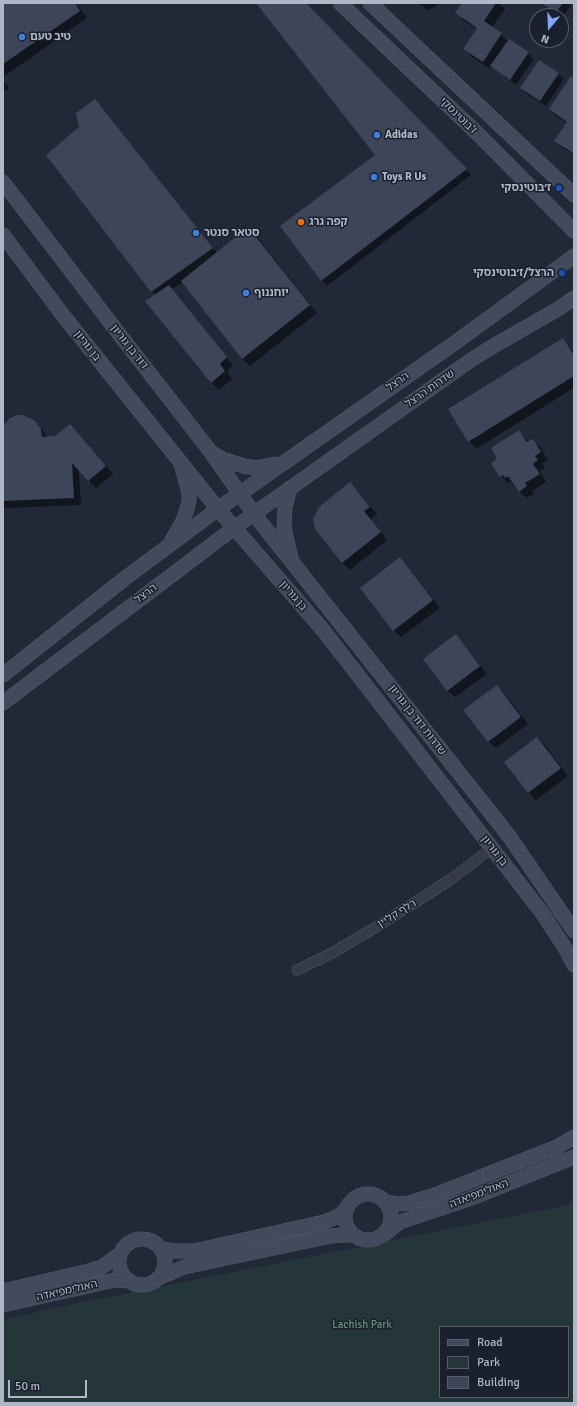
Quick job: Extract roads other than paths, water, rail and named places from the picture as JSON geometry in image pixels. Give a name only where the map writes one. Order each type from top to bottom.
[{"type":"main road","name":"ז'בוטינסקי","points":[[340,3],[479,135],[574,231]]},
{"type":"main road","name":"ז'בוטינסקי","points":[[370,3],[574,195]]},
{"type":"main road","name":"דוד בן גוריון","points":[[3,182],[210,451],[254,514]]},
{"type":"main road","name":"בן גוריון","points":[[3,236],[91,351],[218,509],[323,630],[543,914],[574,964]]},
{"type":"main road","name":"הרצל","points":[[280,463],[456,342],[574,256]]},
{"type":"main road","name":"שדרות הרצל","points":[[290,488],[471,360],[574,298]]},
{"type":"main road","points":[[210,451],[222,459],[244,466],[256,468],[280,463]]},
{"type":"main road","points":[[170,545],[183,520],[189,501],[187,486],[179,459]]},
{"type":"main road","points":[[3,675],[124,579],[280,463]]},
{"type":"main road","points":[[290,488],[285,507],[284,528],[292,562]]},
{"type":"main road","name":"הרצל","points":[[3,703],[234,528],[290,488]]},
{"type":"main road","name":"שדרות דוד בן גוריון","points":[[254,514],[509,836],[574,930]]},
{"type":"main road","name":"האולימפיאדה","points":[[385,1202],[398,1204],[409,1203],[435,1195],[557,1147],[574,1137]]},
{"type":"main road","name":"האולימפיאדה","points":[[385,1234],[400,1222],[469,1199],[574,1157]]},
{"type":"main road","points":[[161,1249],[174,1251],[194,1251],[324,1222],[339,1216],[350,1203],[363,1195],[374,1195],[385,1202],[389,1208],[391,1221],[389,1228],[385,1234],[379,1238],[366,1241],[353,1235],[346,1226],[346,1209]]},
{"type":"main road","points":[[158,1278],[163,1271],[165,1264],[161,1249],[156,1243],[141,1239],[134,1240],[127,1244],[121,1253],[119,1263],[120,1271],[130,1282],[145,1285],[184,1267],[331,1236],[353,1235]]},
{"type":"main road","name":"האולימפיאדה","points":[[3,1291],[102,1267],[121,1253]]},
{"type":"main road","name":"האולימפיאדה","points":[[3,1305],[115,1280],[130,1282]]},
{"type":"street","name":"רלף קליין","points":[[297,970],[332,953],[378,926],[450,880],[492,848]]},
{"type":"place","name":"טיב טעם","points":[[22,37]]},
{"type":"place","name":"Adidas","points":[[377,135]]},
{"type":"place","name":"Toys R Us","points":[[374,177]]},
{"type":"place","name":"ז׳בוטינסקי","points":[[559,188]]},
{"type":"place","name":"קפה גרג","points":[[301,222]]},
{"type":"place","name":"סטאר סנטר","points":[[196,233]]},
{"type":"place","name":"הרצל/ז׳בוטינסקי","points":[[562,273]]},
{"type":"place","name":"יוחננוף","points":[[246,293]]},
{"type":"park label","name":"Lachish Park","points":[[362,1325]]}]
